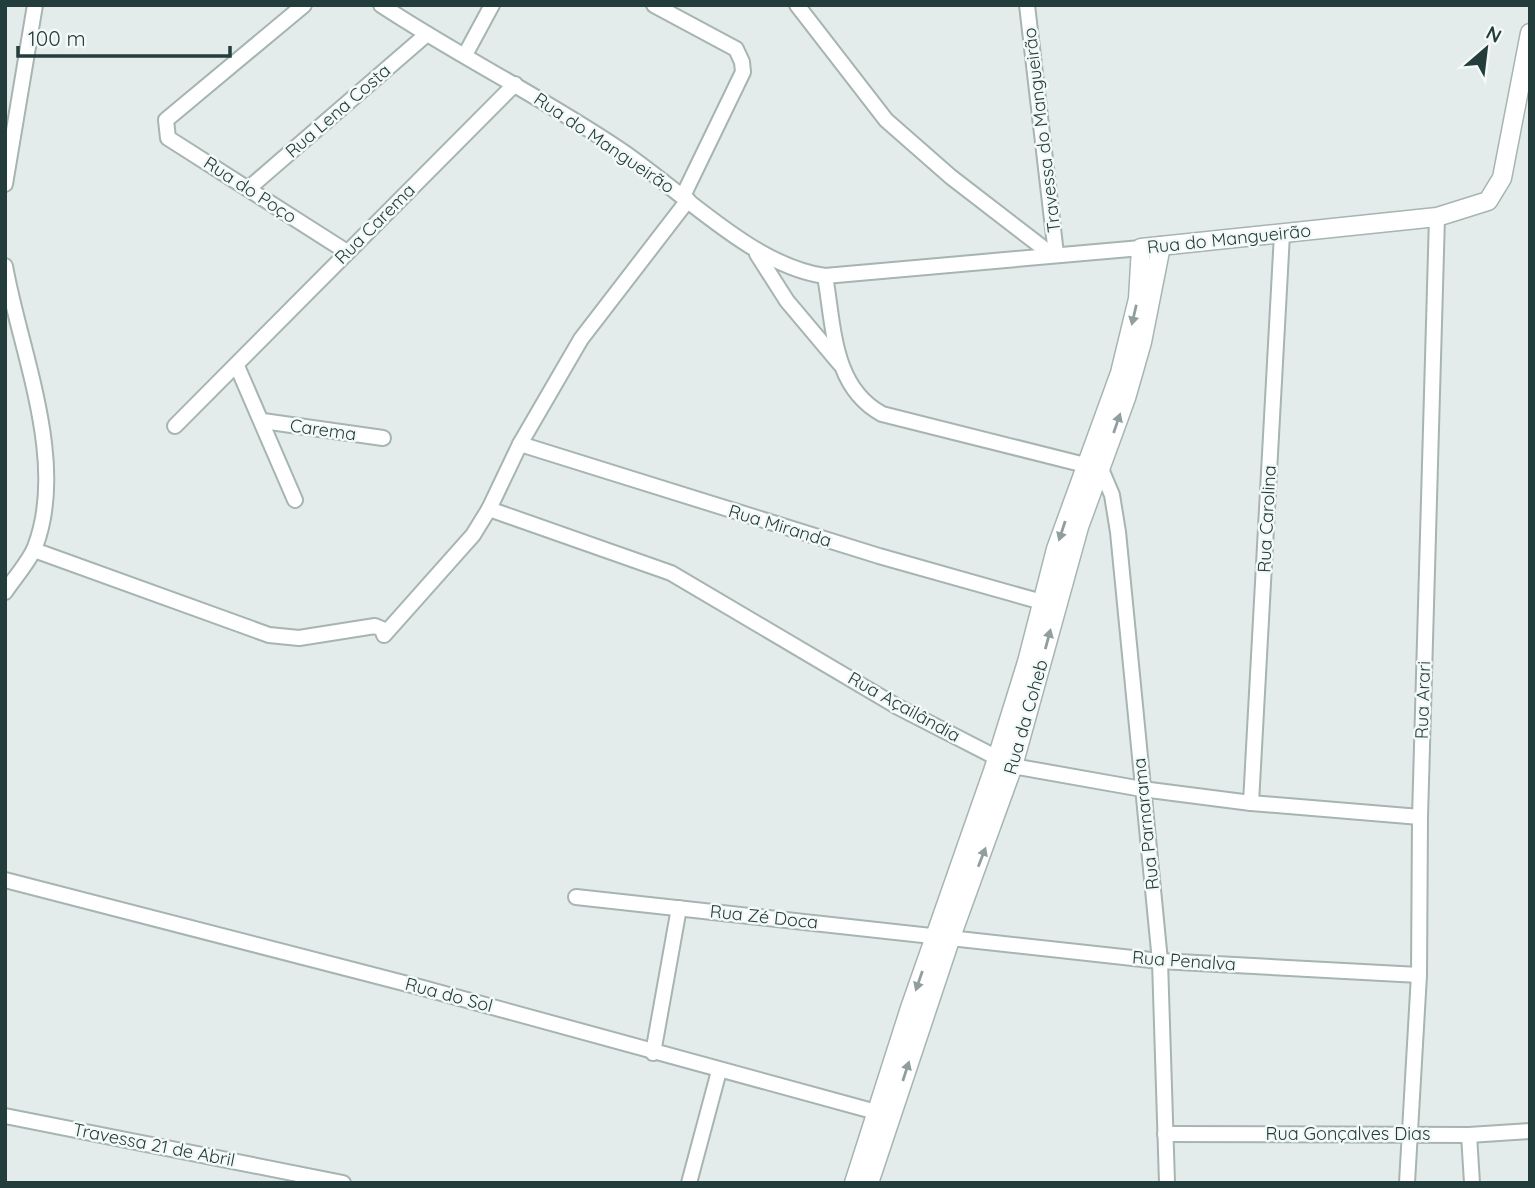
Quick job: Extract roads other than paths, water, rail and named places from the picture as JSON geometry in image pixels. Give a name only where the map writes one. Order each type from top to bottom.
[{"type":"street","points":[[5,184],[11,118],[35,5]]},
{"type":"street","name":"Rua do Poço","points":[[304,5],[166,120],[168,138],[347,252]]},
{"type":"street","name":"Rua do Mangueirão","points":[[381,5],[620,150],[753,247],[787,268],[825,276],[1282,234],[1437,217],[1477,206],[1496,192],[1503,178],[1527,62],[1530,33]]},
{"type":"street","points":[[465,55],[492,5]]},
{"type":"street","points":[[34,550],[269,635],[299,638],[375,626],[382,629],[384,635],[473,535],[489,509],[520,444],[581,339],[686,198],[743,72],[743,62],[736,50],[654,5]]},
{"type":"street","points":[[797,5],[886,120],[951,177],[1053,254]]},
{"type":"street","name":"Travessa do Mangueirão","points":[[1027,5],[1053,254]]},
{"type":"street","name":"Rua Lena Costa","points":[[249,188],[427,34]]},
{"type":"street","name":"Rua Carema","points":[[237,366],[515,84]]},
{"type":"street","name":"Rua Arari","points":[[1407,1183],[1419,975],[1420,817],[1437,217]]},
{"type":"street","name":"Rua Carolina","points":[[1251,803],[1282,234]]},
{"type":"street","name":"Rua da Coheb","points":[[854,1183],[884,1115],[943,937],[1056,549],[1094,466],[1150,315],[1161,246]]},
{"type":"street","points":[[753,247],[787,301],[841,365]]},
{"type":"street","name":"Rua da Coheb","points":[[943,937],[1013,766],[1123,360],[1141,279],[1141,248]]},
{"type":"street","points":[[5,266],[8,300],[27,352],[41,426],[45,489],[41,528],[34,550],[5,592]]},
{"type":"street","points":[[825,276],[841,365],[852,390],[867,405],[882,414],[1094,466]]},
{"type":"street","points":[[175,426],[237,366]]},
{"type":"street","name":"Carema","points":[[237,366],[295,500]]},
{"type":"street","name":"Carema","points":[[263,421],[383,438]]},
{"type":"street","name":"Rua Miranda","points":[[520,444],[878,556],[1042,602]]},
{"type":"street","name":"Rua Parnarama","points":[[1094,466],[1112,495],[1118,532],[1160,961],[1167,1183]]},
{"type":"street","name":"Rua Açailândia","points":[[489,509],[671,573],[898,707],[1013,766],[1142,789],[1251,803],[1420,817]]},
{"type":"street","name":"Rua do Sol","points":[[5,880],[435,991],[884,1115]]},
{"type":"street","name":"Rua Zé Doca","points":[[576,897],[943,937]]},
{"type":"street","points":[[653,1053],[678,908]]},
{"type":"street","name":"Rua Penalva","points":[[943,937],[1160,961],[1419,975]]},
{"type":"street","points":[[689,1183],[719,1071]]},
{"type":"street","name":"Rua da Coheb","points":[[869,1183],[884,1115]]},
{"type":"street","name":"Travessa 21 de Abril","points":[[5,1116],[343,1183]]},
{"type":"street","name":"Rua Gonçalves Dias","points":[[1165,1134],[1469,1135],[1530,1131]]},
{"type":"street","points":[[1469,1135],[1472,1183]]}]
